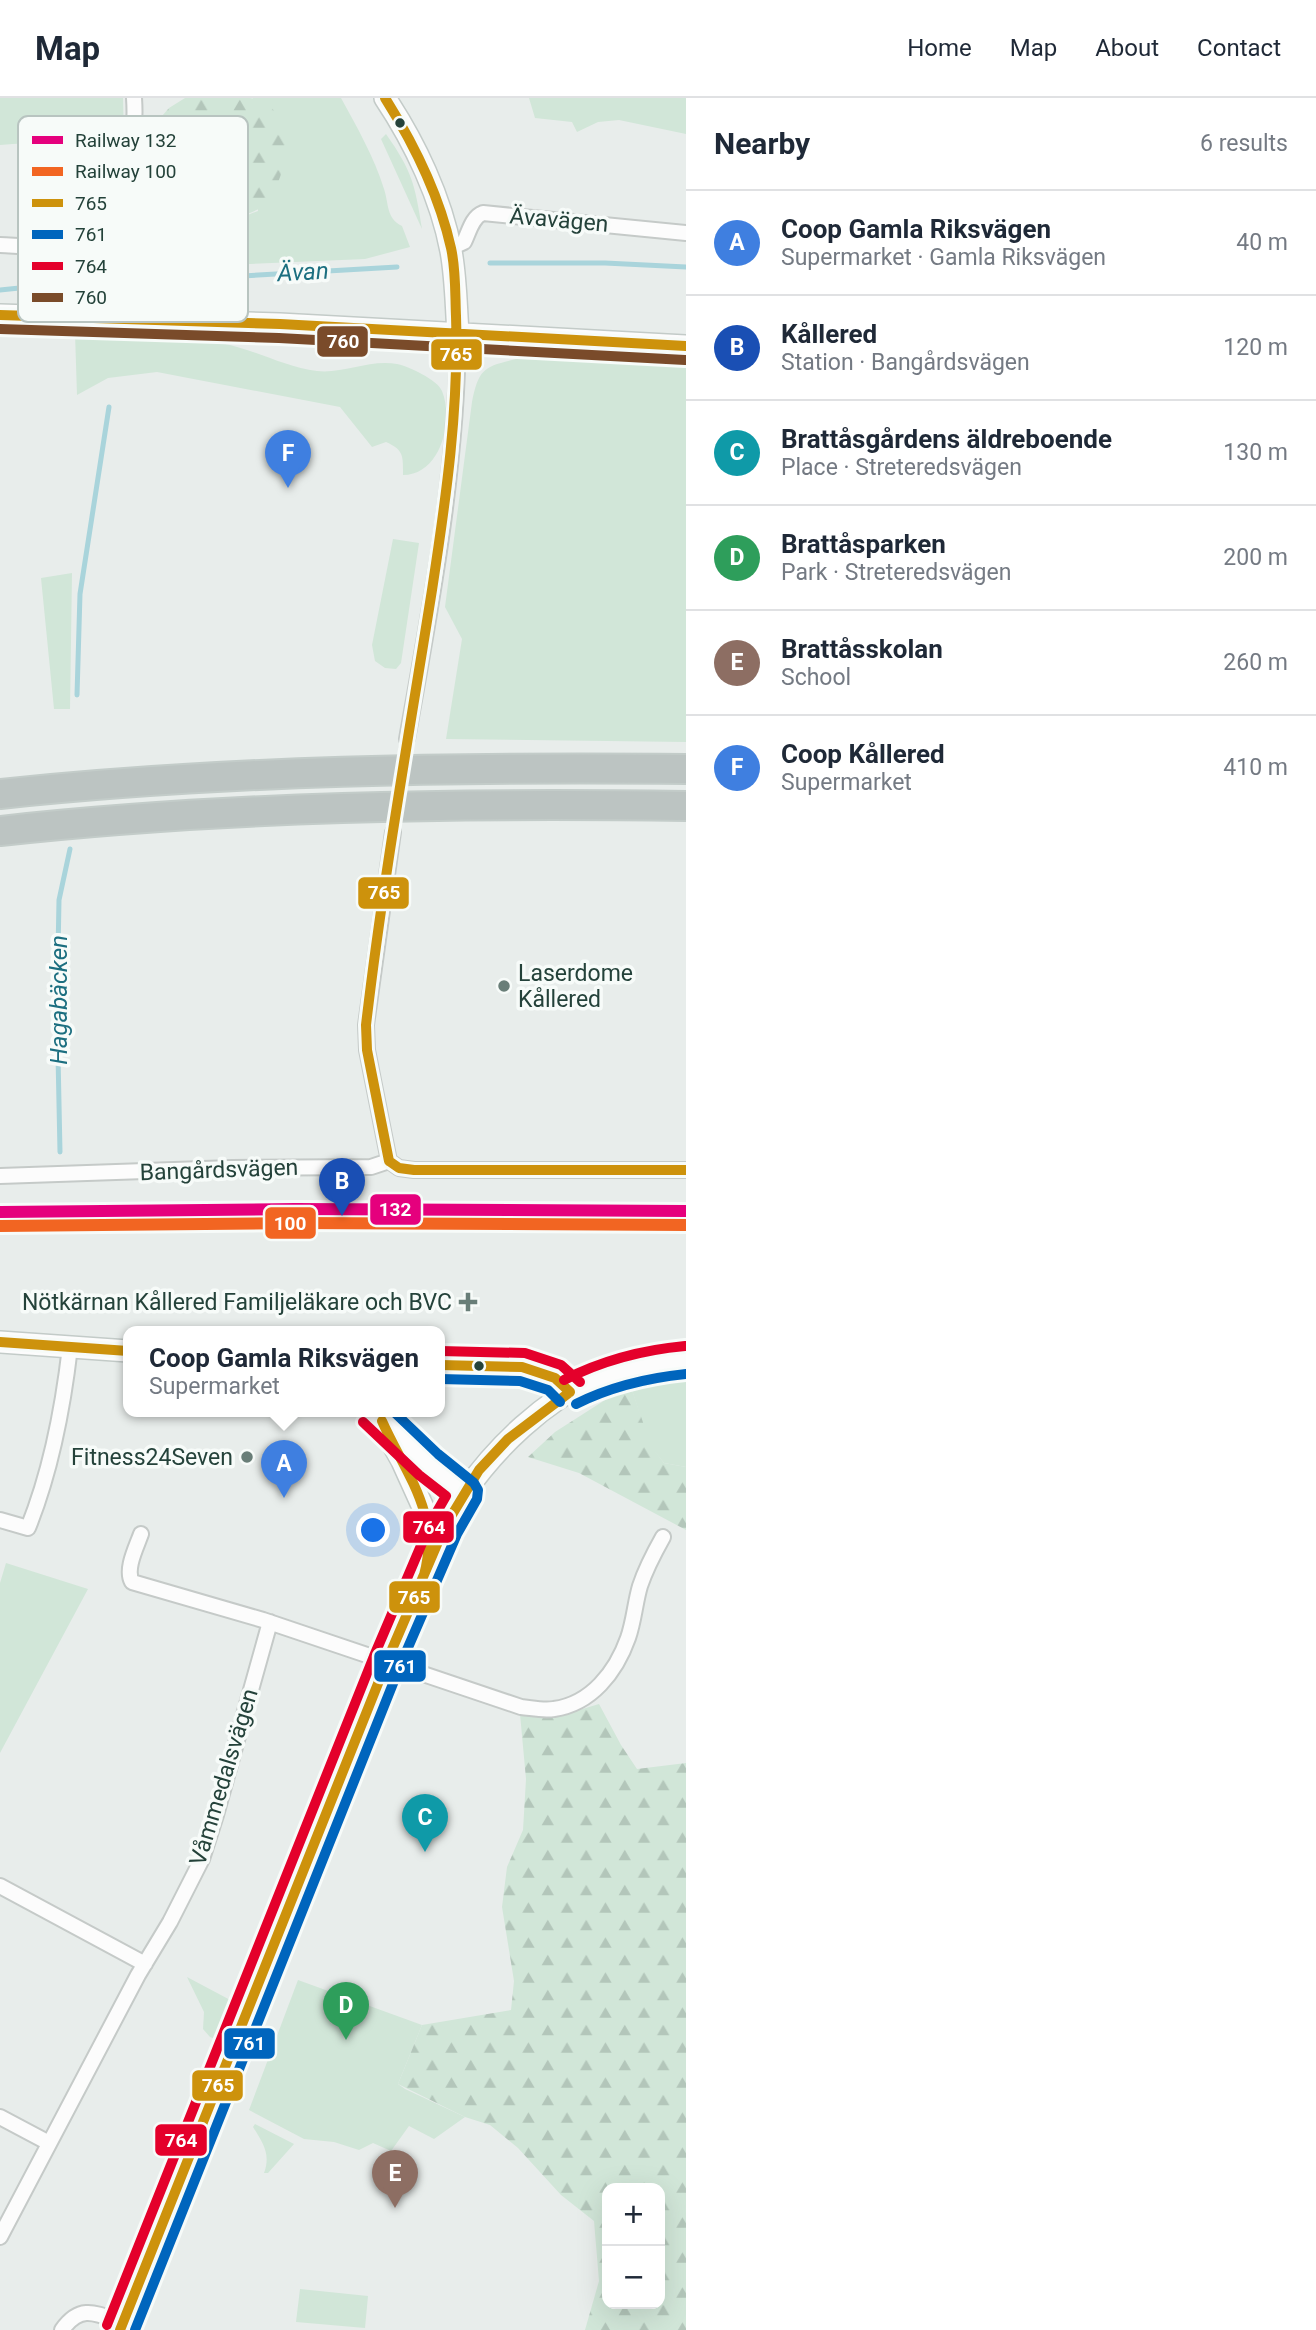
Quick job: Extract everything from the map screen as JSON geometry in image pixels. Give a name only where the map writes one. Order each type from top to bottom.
[{"type":"highway","points":[[0,794],[248,775],[541,768],[686,769]]},
{"type":"highway","points":[[0,831],[245,811],[377,806],[686,806]]},
{"type":"street","points":[[133,116],[134,98]]},
{"type":"street","points":[[385,98],[421,163],[444,221],[451,248],[458,332],[456,406],[449,479],[407,739]]},
{"type":"street","name":"Ävavägen","points":[[451,248],[464,242],[473,221],[483,213],[686,233]]},
{"type":"street","points":[[0,246],[18,246]]},
{"type":"street","points":[[0,314],[18,315]]},
{"type":"street","points":[[204,322],[458,332],[686,346]]},
{"type":"street","points":[[389,1161],[367,1050],[366,1026],[393,832]]},
{"type":"street","name":"Bangårdsvägen","points":[[0,1176],[371,1167],[389,1161],[399,1168],[414,1170],[686,1170]]},
{"type":"street","points":[[0,1342],[123,1351]]},
{"type":"street","points":[[0,1520],[28,1528],[42,1489],[62,1408],[70,1347]]},
{"type":"street","points":[[62,2330],[69,2320],[79,2313],[90,2312],[121,2327],[387,1661],[444,1528],[464,1493],[480,1470],[508,1439],[570,1392],[596,1377],[630,1367],[686,1360]]},
{"type":"street","points":[[377,1417],[464,1493]]},
{"type":"street","points":[[377,1417],[416,1489],[426,1514],[431,1559]]},
{"type":"street","points":[[141,1534],[129,1571],[132,1582],[270,1622],[521,1707],[551,1710],[576,1703],[590,1694],[614,1670],[628,1637],[648,1565],[663,1537]]},
{"type":"street","name":"Våmmedalsvägen","points":[[0,2237],[202,1858],[270,1622]]},
{"type":"street","points":[[0,1886],[145,1964]]},
{"type":"street","points":[[0,2117],[49,2143]]},
{"type":"green space","points":[[0,98],[123,98],[123,116],[18,116],[18,144],[0,145]]},
{"type":"green space","points":[[185,98],[250,98],[265,103],[276,113],[283,126],[285,157],[276,188],[262,207],[248,214],[248,116],[162,116]]},
{"type":"green space","points":[[253,98],[341,98],[375,165],[391,215],[402,226],[410,247],[365,259],[248,264],[248,215],[258,211]]},
{"type":"green space","points":[[529,98],[686,98],[686,134],[619,120],[598,122],[577,132],[572,122],[535,118]]},
{"type":"green space","points":[[386,134],[411,178],[422,229],[381,139]]},
{"type":"green space","points":[[75,333],[220,343],[292,366],[317,371],[377,363],[402,365],[429,378],[442,391],[445,430],[435,456],[427,466],[416,473],[403,475],[399,451],[386,442],[372,447],[340,407],[157,372],[108,378],[77,395]]},
{"type":"green space","points":[[516,359],[686,362],[686,742],[446,739],[462,639],[445,607],[472,402],[477,382],[485,371],[497,364]]},
{"type":"green space","points":[[393,539],[419,543],[401,663],[396,669],[385,668],[375,661],[372,645]]},
{"type":"green space","points":[[72,573],[70,709],[54,709],[41,578]]},
{"type":"green space","points":[[686,1373],[686,1467],[664,1463],[650,1446],[630,1384],[663,1375]]},
{"type":"green space","points":[[630,1384],[651,1446],[664,1463],[686,1467],[686,1530],[579,1473],[528,1457],[555,1432]]},
{"type":"green space","points":[[6,1563],[88,1589],[0,1753],[0,1583]]},
{"type":"green space","points":[[599,1704],[637,1769],[686,1763],[686,2330],[585,2330],[599,2281],[594,2221],[561,2195],[518,2148],[490,2125],[465,2117],[398,2084],[422,2025],[511,2010],[514,1981],[502,1907],[507,1867],[523,1830],[526,1779],[520,1714],[556,1717]]},
{"type":"green space","points":[[187,1977],[234,2002],[218,2040],[210,2037],[203,2029],[204,2012]]},
{"type":"green space","points":[[298,1980],[422,2025],[398,2084],[465,2117],[434,2139],[409,2126],[391,2151],[373,2143],[359,2150],[334,2142],[304,2139],[249,2110]]},
{"type":"green space","points":[[255,2124],[294,2144],[268,2173],[264,2173],[266,2154],[253,2127]]},
{"type":"green space","points":[[300,2289],[368,2296],[365,2328],[296,2322]]},
{"type":"waterway","name":"Ävan","points":[[490,263],[605,263],[686,267]]},
{"type":"waterway","name":"Ävan","points":[[248,276],[397,267]]},
{"type":"waterway","name":"Ävan","points":[[0,290],[18,288]]},
{"type":"waterway","name":"Hagabäcken","points":[[77,695],[80,594],[109,407]]},
{"type":"waterway","name":"Hagabäcken","points":[[60,1152],[57,1006],[59,900],[70,849]]},
{"type":"tunnel","points":[[393,832],[407,739]]},
{"type":"rail line","name":"132","points":[[0,1212],[295,1209],[686,1211]]},
{"type":"rail line","name":"100","points":[[0,1226],[295,1223],[686,1225]]},
{"type":"transit line","name":"765","points":[[385,98],[424,170],[446,228],[455,273],[456,350],[453,419],[442,522],[388,861],[366,1025],[367,1050],[389,1161]]},
{"type":"transit line","name":"765","points":[[0,315],[18,316]]},
{"type":"transit line","name":"765","points":[[218,322],[686,346]]},
{"type":"transit line","name":"760","points":[[0,329],[279,338],[685,360]]},
{"type":"transit line","name":"765","points":[[389,1161],[399,1168],[414,1170],[686,1170]]},
{"type":"transit line","name":"765","points":[[0,1342],[123,1351]]},
{"type":"transit line","name":"764","points":[[564,1380],[623,1357],[685,1346]]},
{"type":"transit line","name":"764","points":[[445,1351],[525,1353],[561,1365],[580,1382]]},
{"type":"transit line","name":"765","points":[[445,1365],[522,1367],[555,1378],[570,1392]]},
{"type":"transit line","name":"761","points":[[576,1404],[630,1384],[686,1374]]},
{"type":"transit line","name":"761","points":[[445,1379],[520,1381],[548,1390],[560,1402]]},
{"type":"transit line","name":"765","points":[[120,2330],[387,1661],[444,1528],[479,1470],[508,1439],[570,1392]]},
{"type":"transit line","name":"761","points":[[135,2330],[400,1666],[457,1534],[477,1499],[478,1490],[474,1483],[399,1417]]},
{"type":"transit line","name":"765","points":[[382,1421],[425,1513],[428,1553],[424,1575]]},
{"type":"transit line","name":"764","points":[[107,2325],[374,1656],[431,1522],[446,1496],[419,1475],[363,1422]]},
{"type":"place","name":"Coop Kållered","points":[[288,488]]},
{"type":"place","name":"Laserdome Kållered","points":[[504,986]]},
{"type":"place","name":"Kållered","points":[[342,1216]]},
{"type":"place","name":"Nötkärnan Kållered Familjeläkare och BVC","points":[[468,1302]]},
{"type":"place","name":"Fitness24Seven","points":[[247,1457]]},
{"type":"place","name":"Coop Gamla Riksvägen","points":[[284,1498]]},
{"type":"place","name":"Brattåsgårdens äldreboende","points":[[425,1852]]},
{"type":"place","name":"Brattåsparken","points":[[346,2040]]},
{"type":"place","name":"Brattåsskolan","points":[[395,2208]]}]
